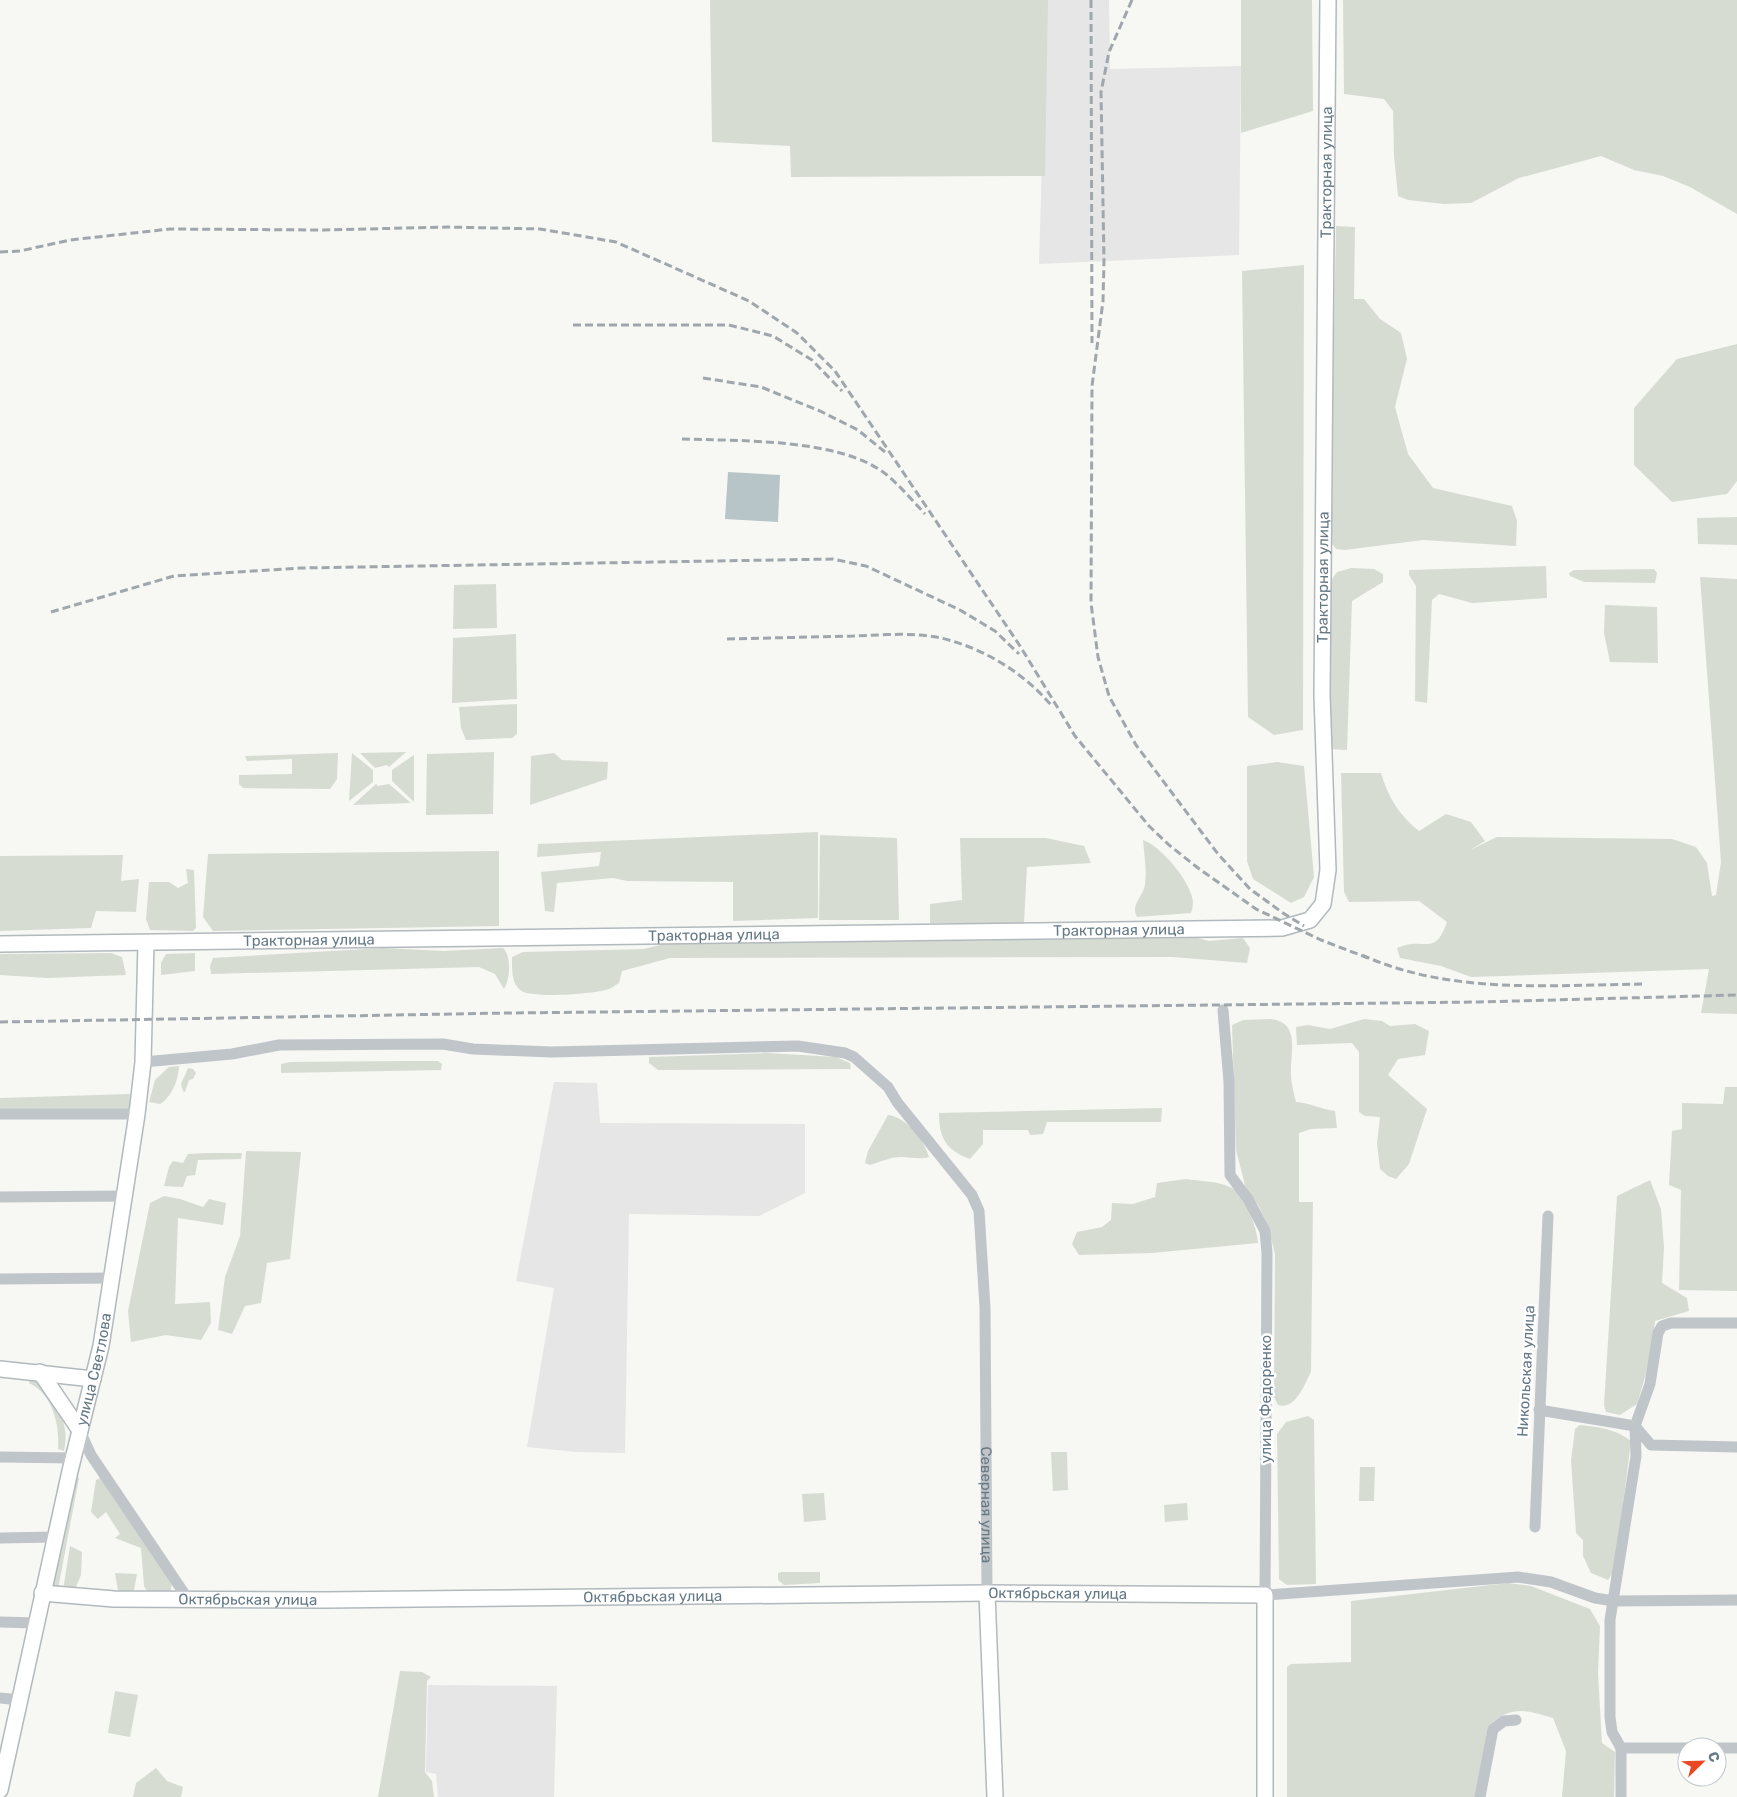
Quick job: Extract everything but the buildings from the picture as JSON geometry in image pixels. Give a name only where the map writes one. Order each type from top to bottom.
[{"type":"main road","name":"Тракторная улица","points":[[0,944],[1282,928],[1310,920],[1323,904],[1328,870],[1322,695],[1328,0]]},
{"type":"main road","name":"улица Светлова","points":[[0,1790],[79,1429],[101,1346],[126,1196],[143,1062],[146,943]]},
{"type":"main road","points":[[0,1369],[93,1379]]},
{"type":"main road","points":[[40,1372],[79,1429]]},
{"type":"main road","name":"Октябрьская улица","points":[[42,1593],[106,1599],[667,1597],[987,1593],[1265,1595]]},
{"type":"main road","name":"Северная улица","points":[[987,1593],[995,1797]]},
{"type":"main road","name":"улица Федоренко","points":[[1265,1595],[1265,1797]]},
{"type":"street","name":"улица Федоренко","points":[[1223,1010],[1229,1082],[1230,1175],[1248,1199],[1265,1231],[1265,1595]]},
{"type":"street","name":"Северная улица","points":[[143,1062],[232,1054],[279,1045],[443,1044],[474,1050],[550,1052],[798,1046],[845,1053],[854,1057],[888,1087],[897,1102],[972,1195],[979,1211],[985,1316],[987,1593]]},
{"type":"street","points":[[0,1114],[137,1114]]},
{"type":"street","points":[[0,1196],[126,1196]]},
{"type":"street","name":"Никольская улица","points":[[1535,1526],[1548,1216]]},
{"type":"street","points":[[0,1279],[112,1278]]},
{"type":"street","points":[[1621,1797],[1621,1748],[1612,1732],[1610,1717],[1610,1620],[1636,1456],[1635,1426],[1650,1384],[1658,1333],[1662,1326],[1671,1323],[1737,1323]]},
{"type":"street","points":[[1539,1410],[1635,1426],[1651,1445],[1737,1447]]},
{"type":"street","points":[[79,1429],[91,1455],[188,1599]]},
{"type":"street","points":[[0,1458],[73,1458]]},
{"type":"street","points":[[0,1538],[55,1537]]},
{"type":"street","points":[[1265,1595],[1518,1577],[1550,1582],[1595,1598],[1614,1601],[1737,1600]]},
{"type":"street","points":[[0,1622],[36,1623]]},
{"type":"street","points":[[0,1698],[21,1700]]},
{"type":"street","points":[[1480,1797],[1493,1729],[1504,1721],[1516,1720]]},
{"type":"street","points":[[1621,1748],[1677,1748]]},
{"type":"shaded area","points":[[710,0],[1048,0],[1045,176],[791,177],[790,146],[712,142]]},
{"type":"shaded area","points":[[1047,0],[1109,0],[1110,69],[1241,66],[1239,255],[1039,264]]},
{"type":"shaded area","points":[[1241,0],[1312,0],[1313,111],[1241,133]]},
{"type":"shaded area","points":[[1343,0],[1737,0],[1737,214],[1690,187],[1663,176],[1634,170],[1601,156],[1519,178],[1471,203],[1444,204],[1408,200],[1398,196],[1394,156],[1393,111],[1384,99],[1344,94]]},
{"type":"shaded area","points":[[1336,226],[1355,227],[1354,299],[1364,299],[1380,319],[1401,333],[1407,359],[1395,407],[1408,454],[1433,488],[1512,506],[1517,521],[1516,546],[1423,540],[1345,550],[1336,549],[1330,541]]},
{"type":"shaded area","points":[[1304,265],[1303,730],[1274,735],[1248,717],[1242,271]]},
{"type":"shaded area","points":[[1737,344],[1737,481],[1727,494],[1672,502],[1634,465],[1634,408],[1677,359]]},
{"type":"shaded area","points":[[728,472],[780,475],[778,522],[725,519]]},
{"type":"shaded area","points":[[1737,517],[1737,545],[1698,544],[1697,518]]},
{"type":"shaded area","points":[[1546,566],[1547,598],[1472,603],[1439,594],[1432,600],[1427,703],[1415,701],[1416,586],[1409,575],[1409,570]]},
{"type":"shaded area","points":[[1351,568],[1374,569],[1383,574],[1383,582],[1352,601],[1347,750],[1328,749],[1330,582],[1337,572]]},
{"type":"shaded area","points":[[1654,569],[1657,573],[1655,583],[1584,582],[1570,576],[1569,573],[1574,570]]},
{"type":"shaded area","points":[[1700,577],[1737,579],[1737,1014],[1701,1013],[1709,969],[1471,977],[1441,966],[1400,958],[1397,948],[1406,945],[1433,943],[1438,940],[1447,922],[1419,901],[1349,902],[1344,892],[1341,773],[1381,773],[1395,805],[1419,831],[1446,814],[1471,822],[1485,841],[1470,850],[1497,837],[1672,839],[1696,847],[1707,863],[1712,896],[1716,895],[1721,862]]},
{"type":"shaded area","points":[[496,584],[497,628],[453,629],[454,585]]},
{"type":"shaded area","points":[[1605,605],[1657,607],[1658,663],[1610,662],[1604,633]]},
{"type":"shaded area","points":[[516,634],[517,699],[452,703],[453,638]]},
{"type":"shaded area","points":[[517,704],[517,734],[512,738],[466,740],[461,728],[459,707]]},
{"type":"shaded area","points":[[406,752],[389,767],[387,765],[375,768],[360,753]]},
{"type":"shaded area","points":[[494,752],[493,814],[426,815],[427,754]]},
{"type":"shaded area","points":[[338,753],[337,779],[330,789],[243,788],[239,784],[239,775],[292,774],[292,759],[247,761],[245,756]]},
{"type":"shaded area","points":[[352,753],[373,770],[373,782],[349,801]]},
{"type":"shaded area","points":[[554,753],[562,760],[608,762],[607,779],[530,805],[531,756]]},
{"type":"shaded area","points":[[414,755],[414,802],[392,781],[392,770]]},
{"type":"shaded area","points":[[1277,762],[1304,766],[1314,877],[1304,897],[1291,903],[1253,879],[1247,861],[1247,766]]},
{"type":"shaded area","points":[[376,784],[378,786],[389,784],[411,803],[353,805]]},
{"type":"shaded area","points":[[818,832],[818,918],[733,921],[733,882],[627,881],[613,878],[557,883],[554,912],[545,911],[541,872],[599,866],[601,852],[537,857],[538,844]]},
{"type":"shaded area","points":[[820,835],[897,838],[899,920],[819,920]]},
{"type":"shaded area","points":[[960,838],[1046,838],[1084,846],[1091,863],[1027,867],[1024,923],[930,923],[930,904],[962,900]]},
{"type":"shaded area","points":[[1143,840],[1166,857],[1187,885],[1193,902],[1191,913],[1137,917],[1135,908],[1146,879]]},
{"type":"shaded area","points":[[499,851],[499,926],[213,931],[203,917],[208,854]]},
{"type":"shaded area","points":[[123,855],[121,881],[139,879],[136,912],[96,911],[91,928],[0,931],[0,856]]},
{"type":"shaded area","points":[[186,869],[194,870],[196,928],[193,931],[150,930],[146,919],[149,882],[169,882],[178,888],[188,883]]},
{"type":"shaded area","points":[[1198,938],[1209,941],[1243,938],[1250,948],[1247,963],[1172,957],[670,958],[622,971],[619,983],[609,989],[577,994],[549,995],[526,993],[520,990],[515,983],[512,970],[512,957],[523,952],[644,949],[664,944]]},
{"type":"shaded area","points":[[383,948],[444,951],[503,948],[509,962],[508,980],[504,989],[495,974],[479,967],[211,974],[210,966],[213,958]]},
{"type":"shaded area","points":[[111,953],[122,957],[126,975],[47,978],[0,975],[0,954]]},
{"type":"shaded area","points":[[195,953],[195,971],[161,975],[161,963],[166,954]]},
{"type":"shaded area","points":[[1271,1019],[1287,1026],[1290,1032],[1292,1040],[1291,1077],[1296,1102],[1335,1111],[1337,1128],[1311,1129],[1299,1133],[1299,1202],[1313,1202],[1311,1372],[1299,1395],[1290,1404],[1284,1406],[1278,1405],[1274,1397],[1275,1254],[1268,1226],[1258,1205],[1246,1189],[1236,1150],[1232,1025],[1243,1020]]},
{"type":"shaded area","points":[[1364,1019],[1382,1021],[1390,1026],[1415,1024],[1429,1031],[1425,1055],[1398,1059],[1388,1075],[1427,1109],[1409,1164],[1396,1179],[1388,1176],[1380,1169],[1377,1144],[1380,1117],[1365,1116],[1359,1112],[1359,1052],[1352,1043],[1297,1045],[1296,1027],[1308,1025],[1330,1029]]},
{"type":"shaded area","points":[[768,1053],[836,1057],[850,1063],[851,1069],[658,1070],[649,1063],[649,1057]]},
{"type":"shaded area","points":[[438,1061],[442,1064],[441,1070],[281,1073],[281,1064],[290,1062]]},
{"type":"shaded area","points":[[179,1066],[176,1082],[168,1097],[160,1104],[149,1102],[155,1080],[169,1067]]},
{"type":"shaded area","points":[[188,1068],[193,1069],[196,1073],[193,1079],[189,1080],[185,1092],[181,1084]]},
{"type":"shaded area","points":[[554,1082],[597,1083],[600,1123],[805,1124],[805,1193],[759,1216],[629,1214],[625,1453],[577,1452],[527,1447],[554,1288],[516,1281]]},
{"type":"shaded area","points":[[1725,1087],[1737,1087],[1737,1291],[1679,1290],[1681,1190],[1669,1185],[1672,1131],[1682,1129],[1682,1103],[1723,1104]]},
{"type":"shaded area","points":[[130,1094],[129,1109],[0,1109],[0,1098]]},
{"type":"shaded area","points":[[1162,1108],[1161,1122],[1047,1122],[1043,1134],[1030,1135],[1028,1130],[983,1130],[983,1144],[970,1159],[955,1152],[950,1147],[942,1136],[939,1122],[939,1113]]},
{"type":"shaded area","points":[[888,1115],[908,1124],[919,1136],[929,1157],[897,1157],[870,1165],[865,1163],[868,1151]]},
{"type":"shaded area","points":[[246,1151],[301,1152],[290,1259],[267,1263],[261,1303],[245,1306],[232,1334],[218,1330],[225,1277],[240,1236]]},
{"type":"shaded area","points":[[242,1153],[241,1159],[198,1160],[195,1175],[187,1176],[183,1187],[164,1186],[169,1167],[173,1161],[183,1163],[188,1154]]},
{"type":"shaded area","points":[[1186,1179],[1216,1183],[1232,1188],[1242,1199],[1250,1213],[1258,1243],[1152,1253],[1079,1255],[1072,1244],[1077,1232],[1102,1227],[1111,1220],[1112,1203],[1133,1204],[1155,1197],[1157,1183]]},
{"type":"shaded area","points":[[1650,1180],[1661,1209],[1664,1247],[1662,1283],[1687,1298],[1689,1311],[1655,1321],[1651,1357],[1637,1404],[1620,1415],[1606,1412],[1604,1405],[1617,1196]]},
{"type":"shaded area","points":[[164,1196],[203,1207],[209,1199],[226,1203],[223,1225],[178,1218],[175,1304],[210,1302],[211,1323],[201,1340],[166,1335],[131,1342],[128,1311],[150,1203]]},
{"type":"shaded area","points":[[30,1377],[38,1379],[60,1413],[65,1430],[64,1451],[58,1449],[58,1431],[49,1403],[37,1388],[29,1383]]},
{"type":"shaded area","points":[[1308,1416],[1314,1420],[1316,1584],[1287,1585],[1279,1579],[1277,1434],[1286,1422]]},
{"type":"shaded area","points":[[1580,1425],[1613,1431],[1631,1441],[1615,1569],[1608,1580],[1591,1573],[1583,1556],[1583,1540],[1576,1533],[1571,1460],[1575,1429]]},
{"type":"shaded area","points":[[1051,1452],[1067,1452],[1068,1490],[1053,1491]]},
{"type":"shaded area","points":[[1360,1467],[1375,1467],[1374,1501],[1359,1501]]},
{"type":"shaded area","points":[[74,1477],[79,1478],[58,1589],[53,1585]]},
{"type":"shaded area","points":[[102,1477],[172,1584],[170,1594],[148,1593],[144,1586],[141,1548],[115,1538],[120,1534],[106,1512],[98,1519],[91,1512],[96,1480]]},
{"type":"shaded area","points":[[824,1493],[826,1520],[804,1522],[802,1494]]},
{"type":"shaded area","points":[[1187,1503],[1188,1520],[1165,1522],[1164,1505]]},
{"type":"shaded area","points":[[70,1546],[82,1552],[81,1575],[75,1589],[63,1590]]},
{"type":"shaded area","points":[[820,1572],[820,1583],[784,1585],[778,1580],[778,1573]]},
{"type":"shaded area","points":[[115,1573],[137,1574],[134,1590],[131,1592],[118,1591]]},
{"type":"shaded area","points":[[1508,1583],[1531,1586],[1590,1609],[1600,1626],[1598,1673],[1602,1743],[1615,1752],[1614,1797],[1562,1797],[1566,1751],[1553,1718],[1527,1711],[1519,1711],[1504,1715],[1488,1726],[1477,1797],[1287,1797],[1287,1667],[1291,1664],[1351,1662],[1351,1601]]},
{"type":"shaded area","points":[[400,1671],[422,1672],[431,1677],[427,1681],[425,1772],[432,1781],[434,1797],[378,1797]]},
{"type":"shaded area","points":[[428,1685],[557,1686],[554,1797],[438,1797],[436,1774],[426,1772]]},
{"type":"shaded area","points":[[115,1691],[138,1695],[130,1737],[108,1733]]},
{"type":"shaded area","points":[[156,1768],[167,1781],[183,1787],[181,1797],[133,1797],[136,1783]]},
{"type":"railway","points":[[1091,0],[1092,343]]},
{"type":"railway","points":[[1132,0],[1109,52],[1101,92],[1103,301],[1092,386],[1091,603],[1098,657],[1109,696],[1136,745],[1218,854],[1250,889],[1304,926]]},
{"type":"railway","points":[[0,252],[20,251],[70,240],[170,229],[324,230],[448,227],[540,229],[616,242],[749,301],[797,333],[835,371],[1020,646],[1075,736],[1149,826],[1198,868],[1256,909],[1321,940],[1368,958]]},
{"type":"railway","points":[[573,325],[729,325],[773,336],[812,360],[842,391]]},
{"type":"railway","points":[[703,378],[761,387],[820,411],[858,430],[885,452]]},
{"type":"railway","points":[[682,439],[789,444],[844,454],[868,463],[887,475],[925,514]]},
{"type":"railway","points":[[51,612],[174,576],[300,568],[833,559],[866,566],[960,610],[995,631],[1019,654]]},
{"type":"railway","points":[[727,639],[897,634],[941,638],[972,648],[1001,663],[1028,682],[1051,705]]},
{"type":"railway","points":[[1362,955],[1396,968],[1430,977],[1465,982],[1537,986],[1645,984]]},
{"type":"railway","points":[[0,1022],[509,1013],[1479,1002],[1737,995]]}]
